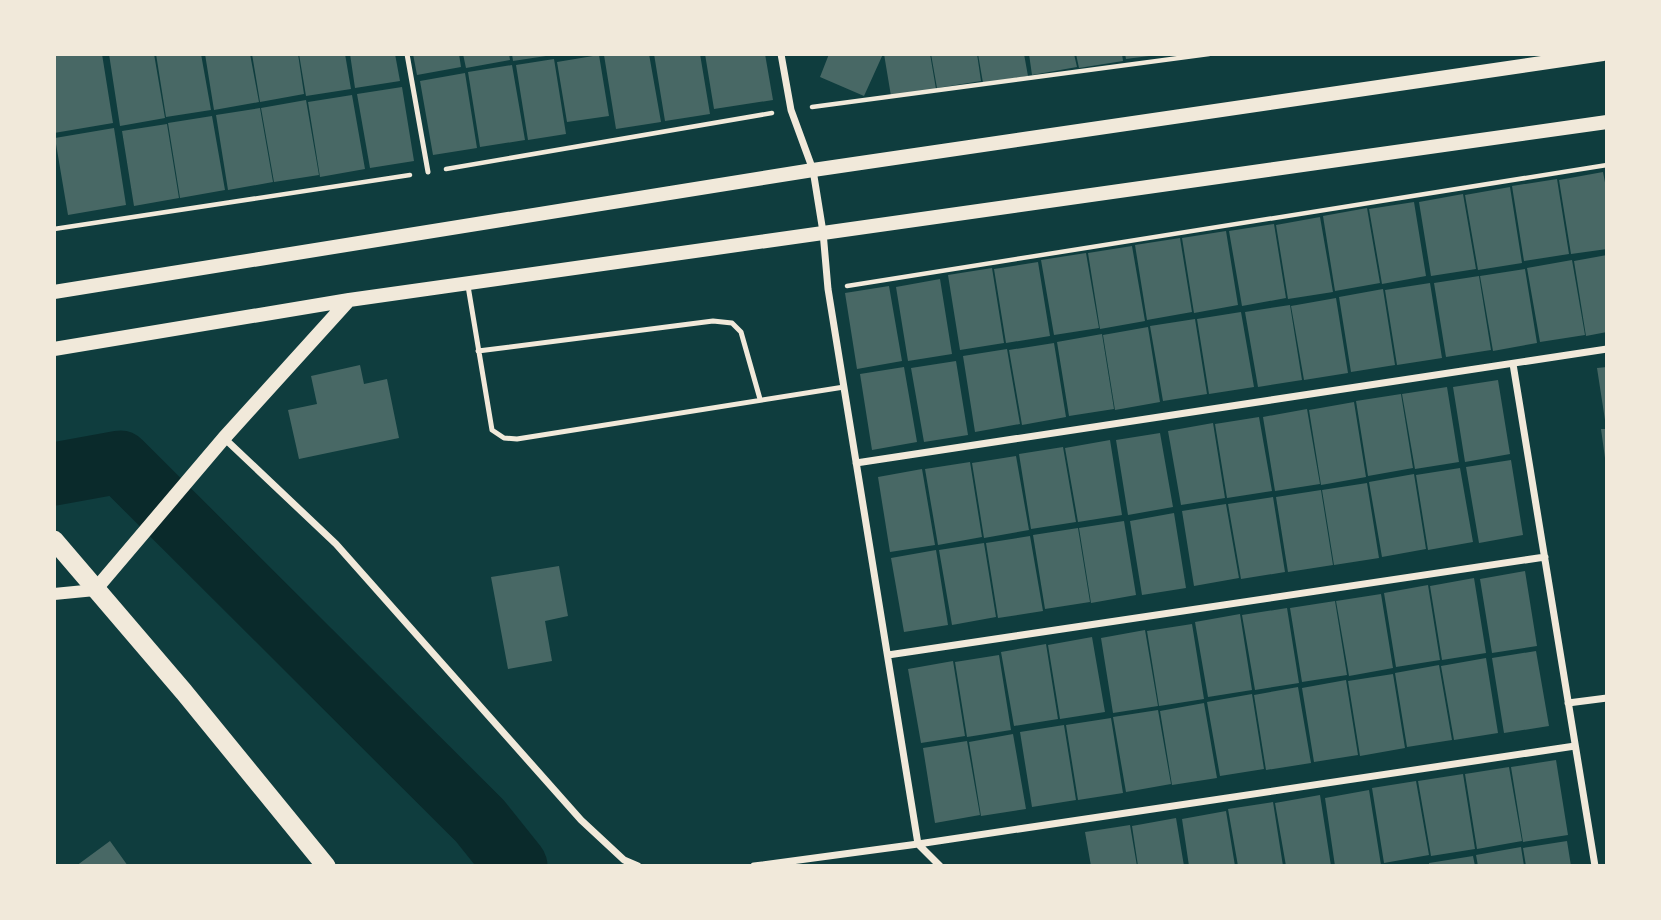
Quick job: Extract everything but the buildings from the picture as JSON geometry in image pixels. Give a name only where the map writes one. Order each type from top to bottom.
[{"type":"highway","points":[[54,540],[184,692],[326,866]]},
{"type":"main road","points":[[54,292],[813,170],[1603,54]]},
{"type":"main road","points":[[54,349],[349,300],[1607,122]]},
{"type":"main road","points":[[95,590],[224,438],[349,300]]},
{"type":"street","points":[[781,54],[792,110],[813,170],[823,232],[828,289],[918,844],[940,866]]},
{"type":"street","points":[[856,463],[1607,349]]},
{"type":"street","points":[[1513,364],[1595,866]]},
{"type":"street","points":[[224,438],[337,544],[581,820],[624,860],[638,866]]},
{"type":"street","points":[[888,655],[1545,557]]},
{"type":"street","points":[[54,594],[95,590]]},
{"type":"street","points":[[1568,703],[1607,698]]},
{"type":"street","points":[[754,866],[1575,746]]},
{"type":"lane","points":[[407,54],[428,172]]},
{"type":"lane","points":[[467,284],[492,430],[504,439],[844,387]]},
{"type":"lane","points":[[478,352],[713,321],[732,323],[741,332],[761,399]]},
{"type":"path","points":[[792,110],[1209,54]]},
{"type":"path","points":[[828,289],[1607,165]]},
{"type":"waterway","points":[[54,474],[120,462],[480,821],[516,866]]}]
